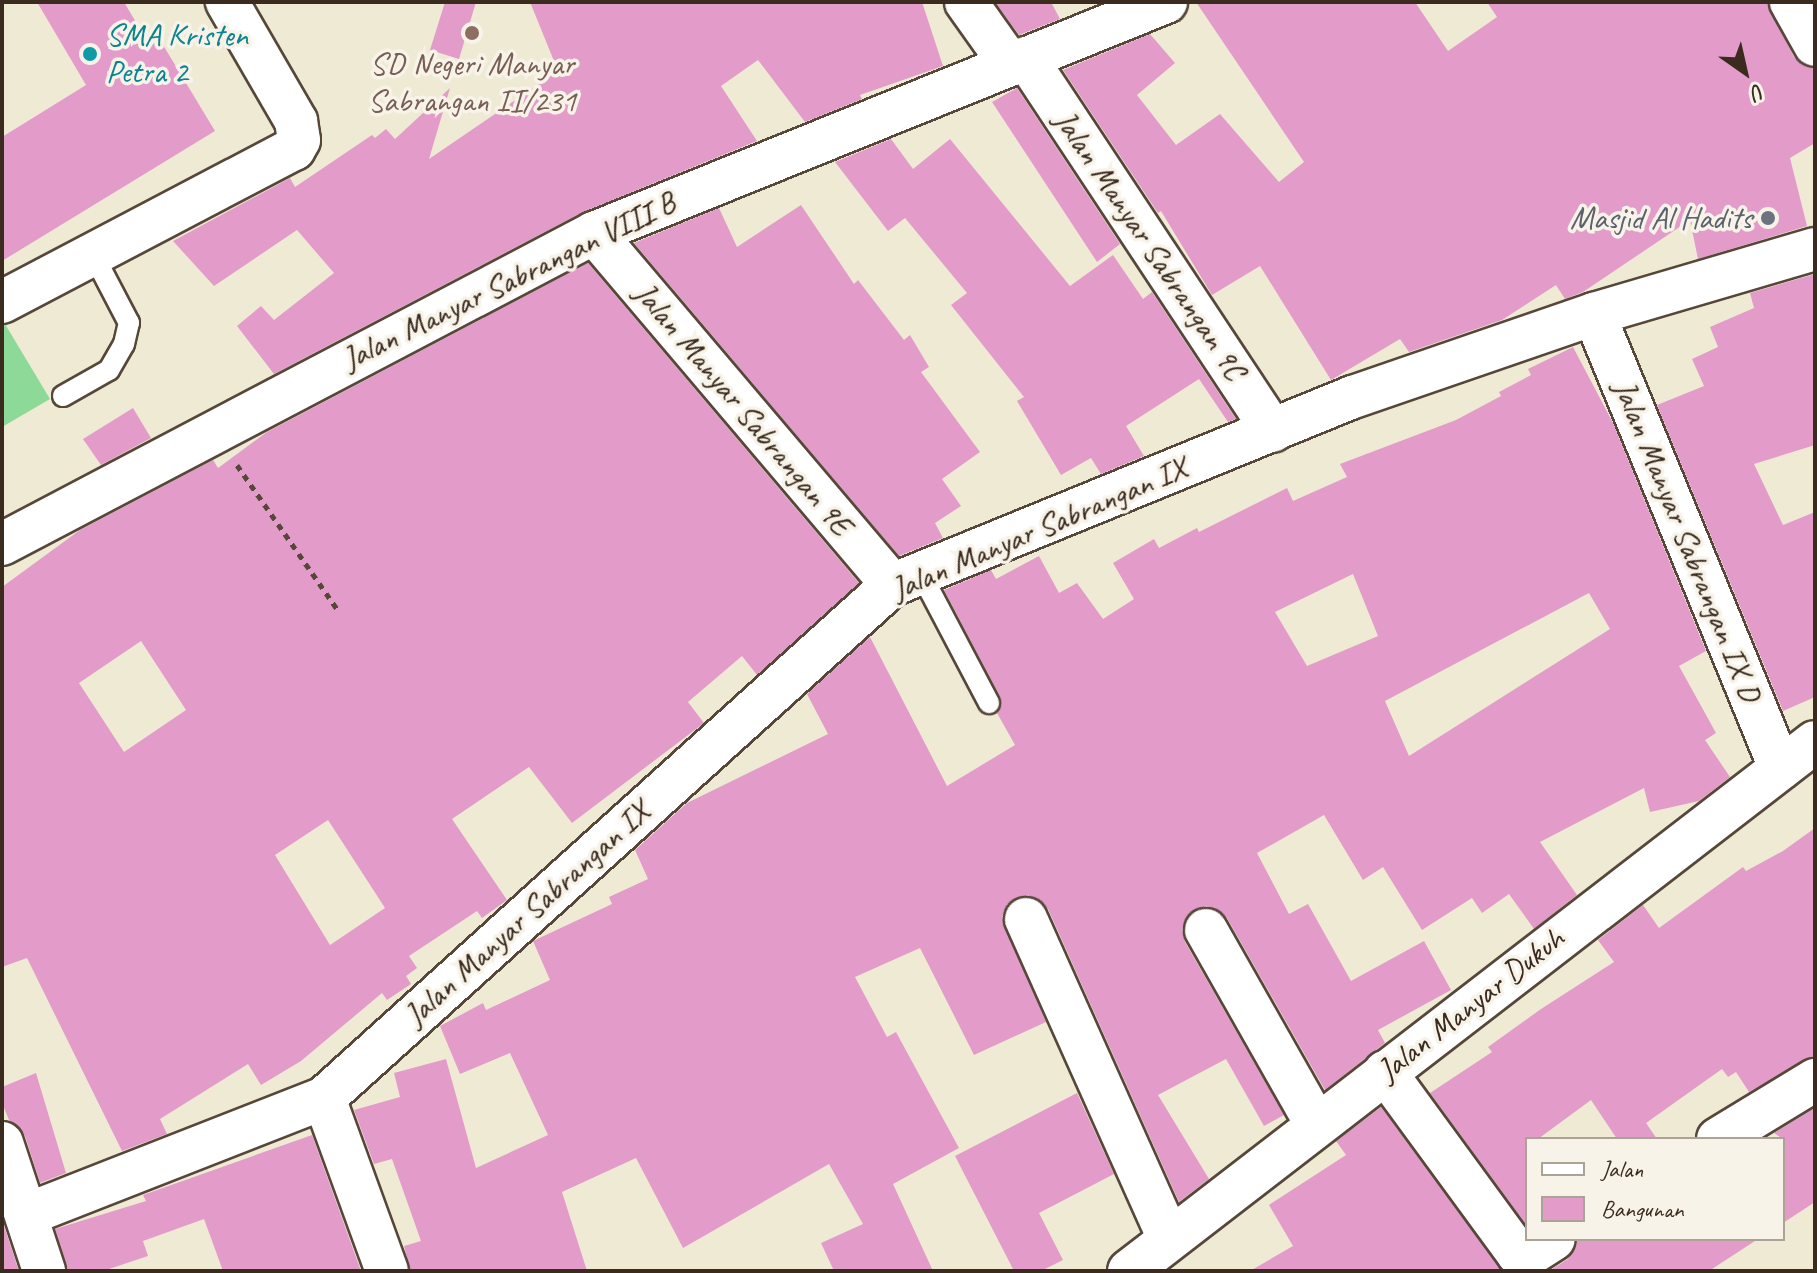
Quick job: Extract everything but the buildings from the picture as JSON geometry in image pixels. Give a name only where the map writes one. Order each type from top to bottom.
[{"type":"street","points":[[2,302],[286,157],[299,140],[296,121],[227,2]]},
{"type":"street","name":"Jalan Manyar Sabrangan 9C","points":[[966,2],[1018,61],[1273,431]]},
{"type":"street","name":"Jalan Manyar Sabrangan VIII B","points":[[2,544],[213,430],[594,233],[1166,2]]},
{"type":"street","points":[[1791,2],[1815,45]]},
{"type":"street","name":"Jalan Manyar Sabrangan 9E","points":[[594,233],[906,580]]},
{"type":"street","name":"Jalan Manyar Sabrangan IX","points":[[324,1098],[906,580],[1273,431],[1594,314],[1815,249]]},
{"type":"street","name":"Jalan Manyar Sabrangan IX D","points":[[1594,314],[1780,768]]},
{"type":"street","name":"Jalan Manyar Dukuh","points":[[1129,1271],[1815,742]]},
{"type":"street","points":[[1026,919],[1169,1239]]},
{"type":"street","points":[[1206,930],[1317,1125]]},
{"type":"street","points":[[1385,1072],[1518,1254],[1526,1257],[1551,1241]]},
{"type":"street","points":[[1721,1137],[1815,1080]]},
{"type":"street","points":[[28,1214],[324,1098],[387,1271]]},
{"type":"street","points":[[2,1143],[28,1214],[44,1271]]},
{"type":"lane","points":[[63,396],[109,370],[124,344],[129,323],[93,254]]},
{"type":"lane","points":[[906,580],[989,703]]},
{"type":"path","points":[[213,430],[339,612]]},
{"type":"green space","points":[[2,319],[50,399],[2,427]]},
{"type":"place","name":"SD Negeri Manyar Sabrangan II/231","points":[[472,33]]},
{"type":"place","name":"SMA Kristen Petra 2","points":[[90,54]]},
{"type":"place","name":"Masjid Al Hadits","points":[[1768,218]]}]
